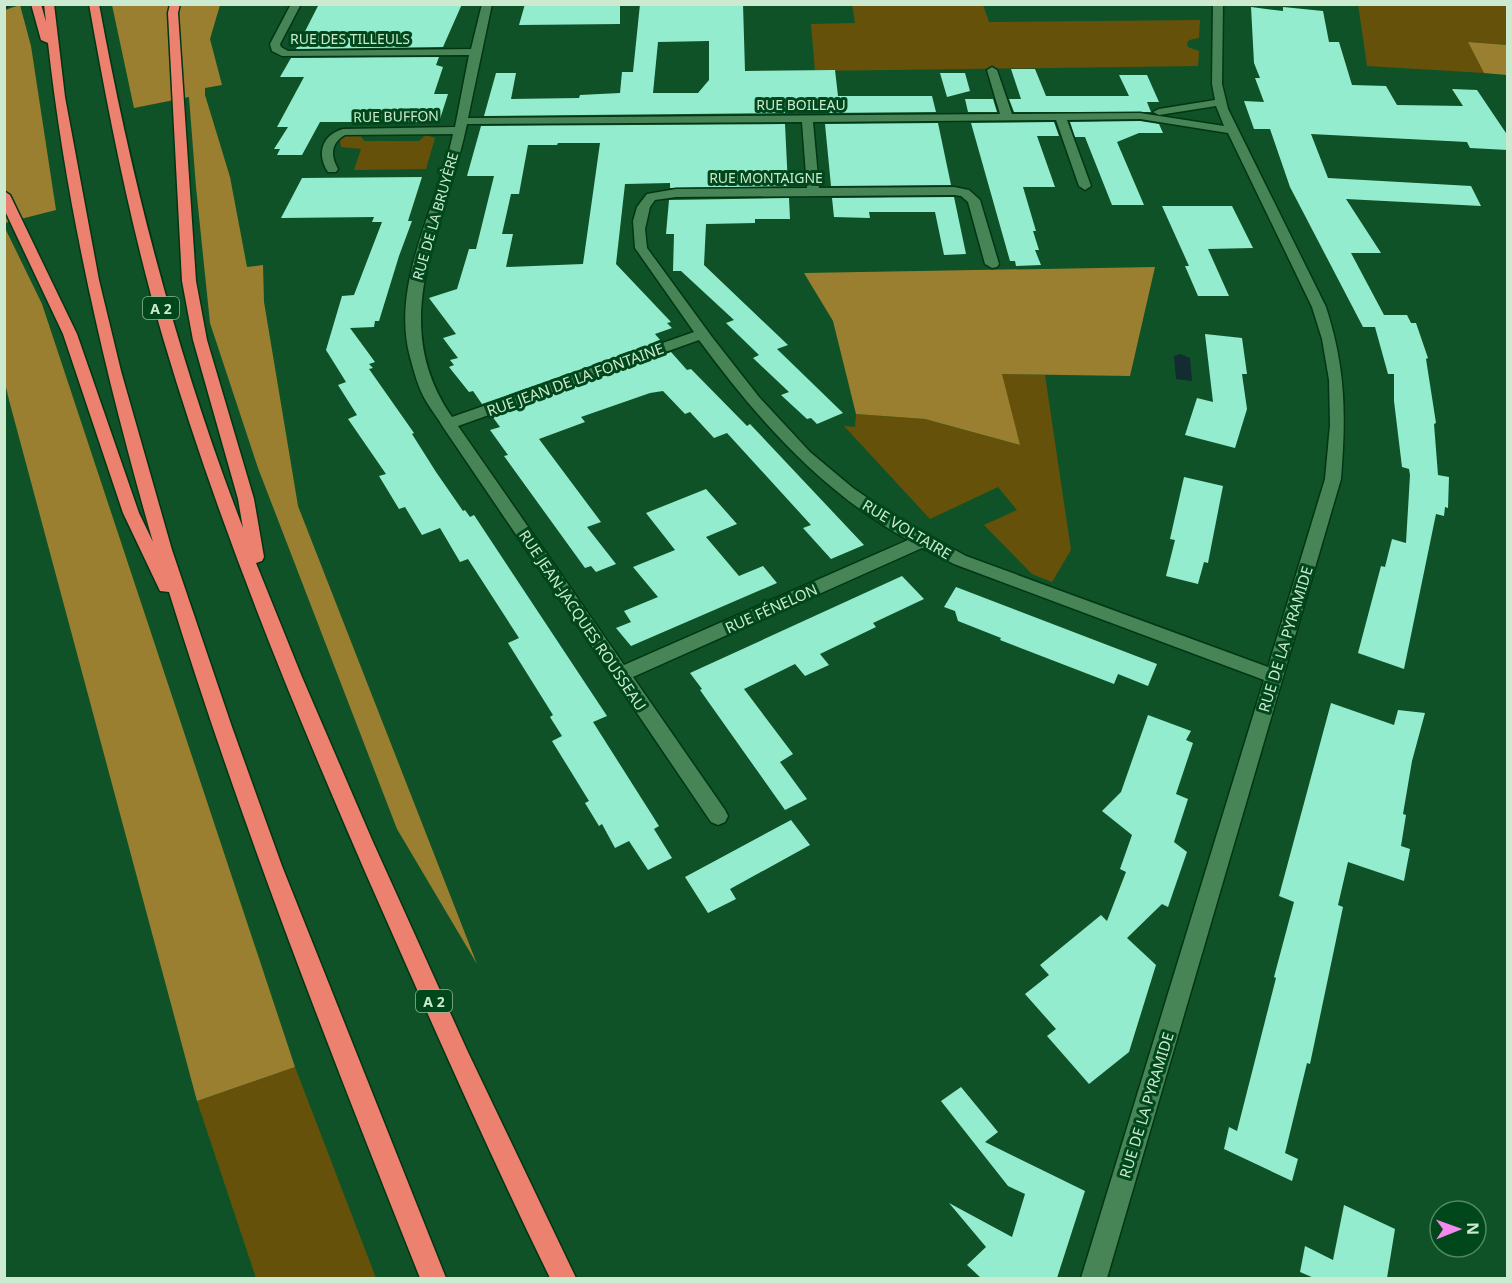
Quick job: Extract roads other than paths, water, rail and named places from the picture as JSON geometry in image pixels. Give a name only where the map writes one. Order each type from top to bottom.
[{"type":"highway","points":[[36,4],[40,26],[55,62]]},
{"type":"highway","points":[[50,4],[55,62],[80,227],[106,349],[136,457],[187,626],[289,915],[433,1278]]},
{"type":"highway","name":"A 2","points":[[94,4],[126,170],[162,310],[222,491],[263,601],[368,855],[563,1278]]},
{"type":"highway","points":[[175,4],[173,13],[189,281],[200,340],[246,499],[263,601]]},
{"type":"highway","points":[[4,195],[70,334],[140,534],[187,626]]},
{"type":"street","name":"RUE DES TILLEULS","points":[[296,4],[275,44],[278,51],[286,54],[474,52]]},
{"type":"street","name":"RUE DE LA BRUYÈRE","points":[[448,424],[432,399],[418,360],[413,331],[413,304],[417,276],[461,125],[474,52],[488,4]]},
{"type":"street","name":"RUE DE LA PYRAMIDE","points":[[1094,1278],[1333,480],[1338,425],[1336,380],[1329,339],[1319,307],[1231,130],[1220,102],[1216,62],[1218,4]]},
{"type":"street","points":[[992,70],[1007,117]]},
{"type":"street","name":"RUE BOILEAU","points":[[1140,116],[1220,102]]},
{"type":"street","points":[[1060,116],[1085,186]]},
{"type":"street","name":"RUE BOILEAU","points":[[461,125],[1140,116],[1231,130]]},
{"type":"street","points":[[807,119],[813,192]]},
{"type":"street","name":"RUE BUFFON","points":[[332,169],[325,160],[326,154],[335,136],[343,132],[461,125]]},
{"type":"street","name":"RUE MONTAIGNE","points":[[657,272],[639,244],[643,207],[651,197],[676,193],[947,190],[965,194],[976,203],[992,264]]},
{"type":"street","name":"RUE VOLTAIRE","points":[[657,272],[752,398],[823,472],[863,504],[922,541],[976,567],[1275,677]]},
{"type":"street","name":"RUE JEAN DE LA FONTAINE","points":[[448,424],[702,334]]},
{"type":"street","name":"RUE JEAN-JACQUES ROUSSEAU","points":[[448,424],[718,816]]},
{"type":"street","name":"RUE FÉNELON","points":[[621,674],[922,541]]},
{"type":"water","points":[[1180,354],[1190,358],[1192,381],[1176,379],[1174,356]]}]
